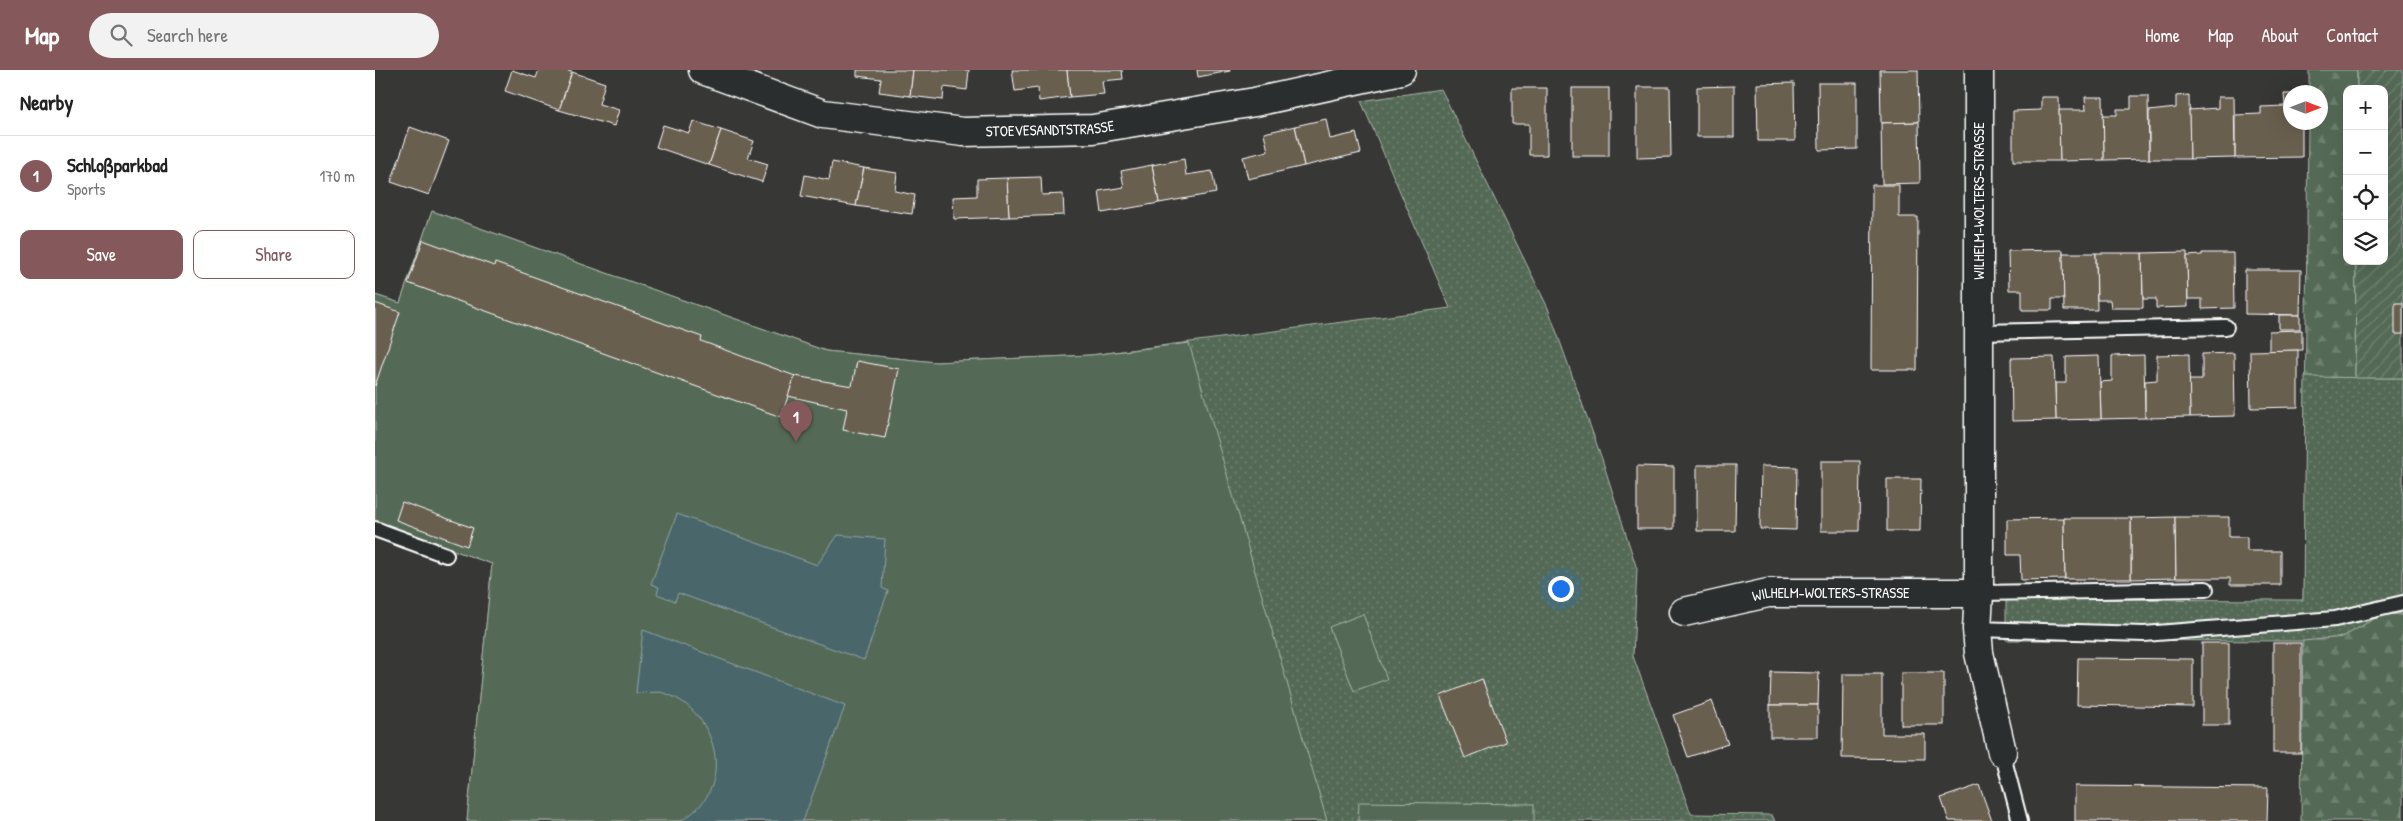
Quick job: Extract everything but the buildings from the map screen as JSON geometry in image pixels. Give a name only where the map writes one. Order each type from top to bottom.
[{"type":"street","name":"STOEVESANDTSTRASSE","points":[[703,70],[823,114],[963,132],[1093,129],[1255,102],[1401,70]]},
{"type":"street","name":"WILHELM-WOLTERS-STRASSE","points":[[1979,70],[1979,593],[1977,629],[1979,654],[2002,752]]},
{"type":"street","name":"WILHELM-WOLTERS-STRASSE","points":[[1684,612],[1768,593],[1979,593]]},
{"type":"lane","points":[[1979,332],[2226,327]]},
{"type":"lane","points":[[375,529],[446,555]]},
{"type":"lane","name":"WILHELM-WOLTERS-STRASSE","points":[[1979,593],[2206,589]]},
{"type":"lane","points":[[1977,629],[2144,634],[2335,619],[2403,603]]},
{"type":"lane","name":"WILHELM-WOLTERS-STRASSE","points":[[2002,752],[2020,821]]},
{"type":"green space","points":[[2309,70],[2357,70],[2357,85],[2343,85],[2343,265],[2356,265],[2353,614],[2403,614],[2403,821],[2301,821],[2308,130],[2328,130],[2328,85],[2309,85]]},
{"type":"green space","points":[[2357,70],[2403,70],[2403,378],[2355,378],[2356,265],[2388,265],[2388,85],[2357,85]]},
{"type":"green space","points":[[1441,89],[1548,308],[1602,459],[1637,569],[1633,656],[1691,814],[1772,815],[1775,821],[467,821],[492,564],[375,522],[375,295],[400,303],[432,211],[826,351],[935,362],[1091,355],[1450,308],[1361,101]]},
{"type":"green space","points":[[432,211],[826,351],[936,362],[1091,355],[1189,343],[1327,821],[467,821],[492,564],[375,522],[375,295],[400,303]]},
{"type":"green space","points":[[2305,377],[2403,378],[2403,614],[2382,614],[2343,637],[2303,641],[2006,640],[2006,599],[2303,600]]},
{"type":"green space","points":[[1363,614],[1387,679],[1354,691],[1329,627]]},
{"type":"green space","points":[[1359,802],[1534,804],[1534,821],[1358,821]]},
{"type":"water","points":[[677,514],[817,565],[838,535],[885,539],[882,588],[888,591],[864,660],[678,593],[675,601],[657,594],[659,587],[651,584]]},
{"type":"water","points":[[643,630],[845,706],[803,821],[680,821],[695,811],[706,798],[713,783],[715,768],[714,752],[710,736],[702,721],[684,703],[660,692],[636,693]]},
{"type":"place","name":"Schloßparkbad","points":[[796,442]]}]
